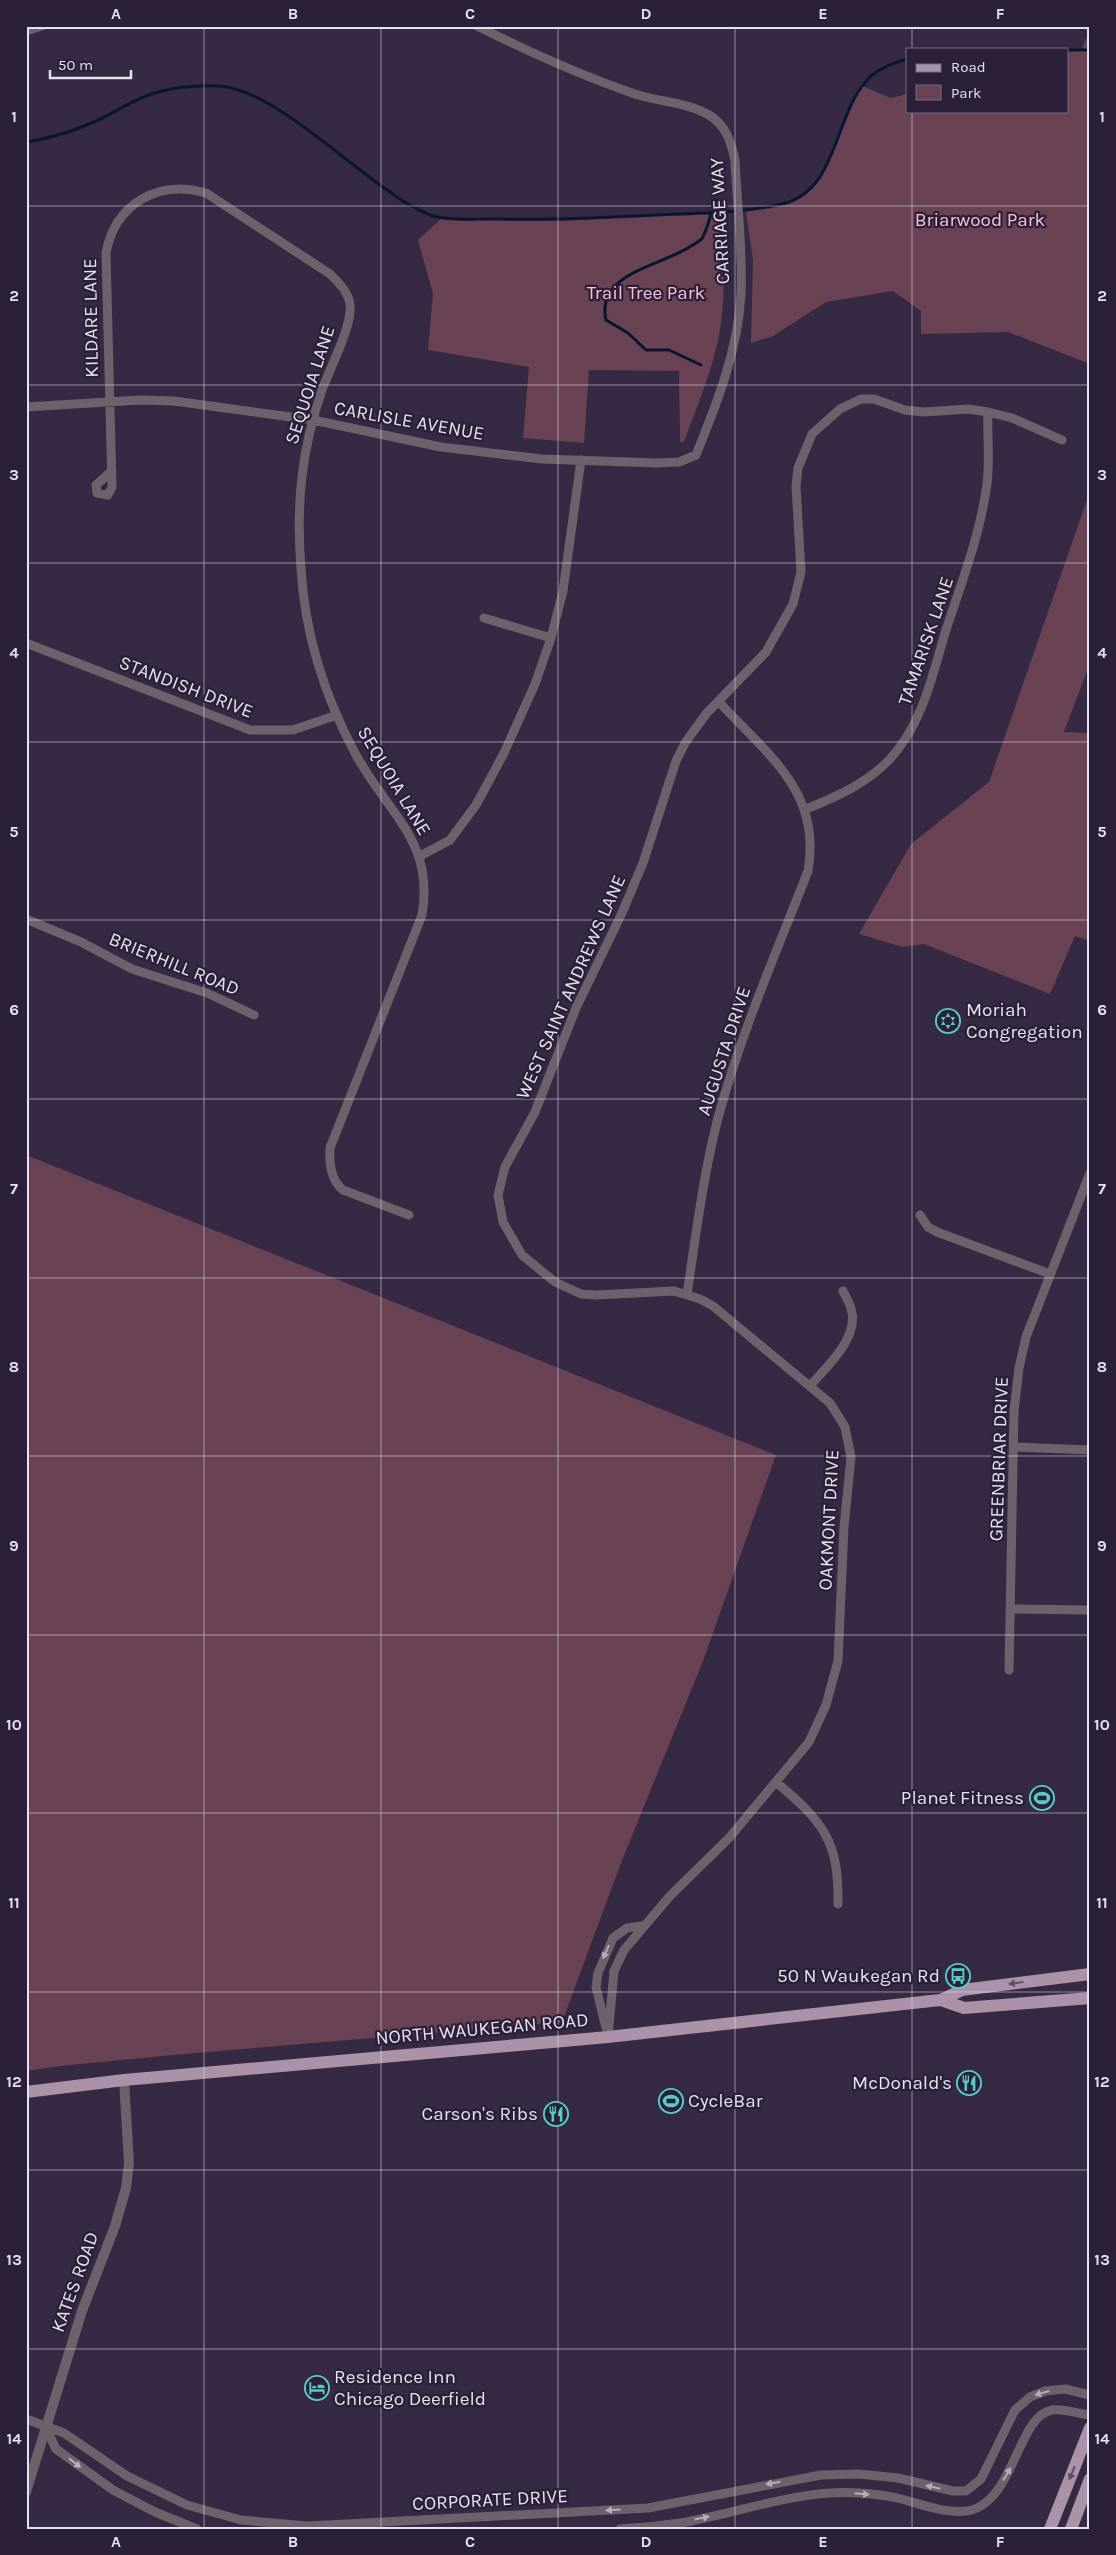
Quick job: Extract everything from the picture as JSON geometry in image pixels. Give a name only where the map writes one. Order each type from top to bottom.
[{"type":"main road","name":"NORTH WAUKEGAN ROAD","points":[[26,2092],[124,2080],[608,2037],[941,2000],[962,1990],[1090,1974]]},
{"type":"main road","name":"NORTH WAUKEGAN ROAD","points":[[941,2000],[964,2008],[1090,1998]]},
{"type":"main road","points":[[1050,2529],[1090,2428]]},
{"type":"main road","points":[[1071,2529],[1090,2479]]},
{"type":"street","points":[[26,31],[42,26]]},
{"type":"street","name":"CARRIAGE WAY","points":[[477,26],[546,60],[638,95],[694,108],[710,116],[721,126],[730,140],[736,186],[741,295],[735,339],[724,385],[696,455]]},
{"type":"street","name":"KILDARE LANE","points":[[112,471],[106,253],[109,236],[119,219],[133,205],[153,194],[168,189],[188,188],[206,193],[320,268]]},
{"type":"street","name":"SEQUOIA LANE","points":[[320,268],[344,287],[350,312],[313,420],[306,444],[301,475],[298,519],[301,571],[307,616],[318,663],[337,715],[369,778],[415,843],[426,879],[422,915],[330,1148],[331,1169],[338,1185],[343,1190],[409,1215]]},
{"type":"street","name":"WEST SAINT ANDREWS LANE","points":[[508,1234],[503,1222],[498,1195],[505,1167],[535,1112],[576,1008],[622,913],[644,862],[681,752],[696,726],[766,652],[793,604],[801,572],[796,486],[798,468],[812,434],[823,422],[840,409],[860,399],[874,399],[905,410],[924,412],[969,409],[988,412],[1012,418],[1062,440]]},
{"type":"street","name":"CARLISLE AVENUE","points":[[26,407],[109,402],[174,401],[313,420],[441,447],[542,459],[657,463],[679,462],[696,455]]},
{"type":"street","name":"TAMARISK LANE","points":[[806,809],[840,796],[870,776],[898,750],[919,716],[967,572],[979,525],[987,482],[988,412]]},
{"type":"street","points":[[420,856],[450,840],[476,805],[519,721],[551,638],[563,591],[581,460]]},
{"type":"street","points":[[484,618],[551,638]]},
{"type":"street","name":"STANDISH DRIVE","points":[[26,644],[250,730],[294,730],[337,715]]},
{"type":"street","points":[[719,702],[783,768],[806,809]]},
{"type":"street","name":"AUGUSTA DRIVE","points":[[687,1294],[705,1174],[718,1118],[744,1034],[808,871],[812,838],[806,809]]},
{"type":"street","name":"BRIERHILL ROAD","points":[[26,919],[81,942],[132,969],[207,993],[254,1016]]},
{"type":"street","name":"GREENBRIAR DRIVE","points":[[1009,1670],[1014,1412],[1019,1368],[1026,1337],[1090,1173]]},
{"type":"street","points":[[920,1215],[922,1221],[937,1232],[1050,1274]]},
{"type":"street","name":"OAKMONT DRIVE","points":[[508,1234],[522,1255],[539,1270],[555,1282],[581,1294],[674,1291],[706,1302],[810,1386],[838,1413],[845,1427],[851,1457],[844,1526],[838,1662],[834,1682],[816,1730],[729,1838],[642,1926],[624,1950],[614,1971],[608,2037]]},
{"type":"street","points":[[810,1386],[840,1351],[853,1324],[852,1311],[843,1290]]},
{"type":"street","points":[[1014,1447],[1090,1450]]},
{"type":"street","points":[[1010,1609],[1090,1610]]},
{"type":"street","points":[[776,1782],[802,1805],[823,1829],[832,1846],[837,1864],[838,1904]]},
{"type":"street","name":"OAKMONT DRIVE","points":[[608,2037],[596,1986],[598,1973],[613,1938],[627,1928],[642,1926]]},
{"type":"street","name":"KATES ROAD","points":[[26,2492],[82,2311],[115,2226],[126,2188],[130,2163],[124,2080]]},
{"type":"street","name":"CORPORATE DRIVE","points":[[26,2419],[64,2433],[127,2476],[187,2505],[241,2520],[308,2526],[648,2508],[821,2475],[859,2474],[898,2478],[953,2491],[966,2491],[981,2479],[1016,2410],[1030,2397],[1045,2391],[1065,2389],[1090,2395]]},
{"type":"street","points":[[620,2529],[680,2523],[823,2494],[858,2493],[895,2497],[951,2510],[971,2510],[986,2502],[997,2490],[1010,2472],[1032,2424],[1043,2413],[1054,2410],[1090,2416]]},
{"type":"street","points":[[45,2426],[56,2449],[113,2490],[155,2512],[197,2529]]},
{"type":"green space","name":"Briarwood Park","points":[[1090,30],[1090,364],[1008,332],[921,334],[921,311],[893,291],[826,302],[773,336],[751,343],[753,260],[746,212],[801,198],[813,186],[833,153],[848,111],[862,86],[891,98],[906,94],[906,112],[1068,112],[1068,52],[1081,50]]},
{"type":"green space","name":"Trail Tree Park","points":[[718,211],[724,275],[720,330],[707,379],[684,442],[680,442],[679,371],[589,370],[584,443],[523,438],[529,367],[428,350],[433,294],[418,240],[442,218],[563,221]]},
{"type":"green space","points":[[1090,491],[1090,663],[1064,732],[1090,733],[1090,941],[1075,936],[1050,994],[924,944],[903,947],[859,934],[911,844],[989,782]]},
{"type":"green space","points":[[26,1155],[776,1455],[703,1661],[621,1863],[562,2022],[184,2054],[26,2071]]},
{"type":"waterway","points":[[1068,50],[1090,50]]},
{"type":"waterway","points":[[26,142],[52,137],[94,122],[141,98],[158,92],[188,87],[219,86],[242,91],[266,102],[316,136],[389,191],[418,209],[443,218],[555,219],[736,211],[782,204],[801,196],[815,183],[826,167],[849,109],[859,91],[875,73],[906,59]]},
{"type":"waterway","points":[[701,365],[669,350],[646,350],[628,333],[606,320],[605,304],[611,291],[620,281],[648,266],[679,253],[701,240],[707,228],[711,212]]},
{"type":"place","name":"Moriah Congregation","points":[[948,1021]]},
{"type":"place","name":"Planet Fitness","points":[[1042,1798]]},
{"type":"place","name":"50 N Waukegan Rd","points":[[958,1976]]},
{"type":"place","name":"McDonald's","points":[[969,2083]]},
{"type":"place","name":"CycleBar","points":[[671,2101]]},
{"type":"place","name":"Carson's Ribs","points":[[556,2114]]},
{"type":"place","name":"Residence Inn Chicago Deerfield","points":[[317,2388]]}]
